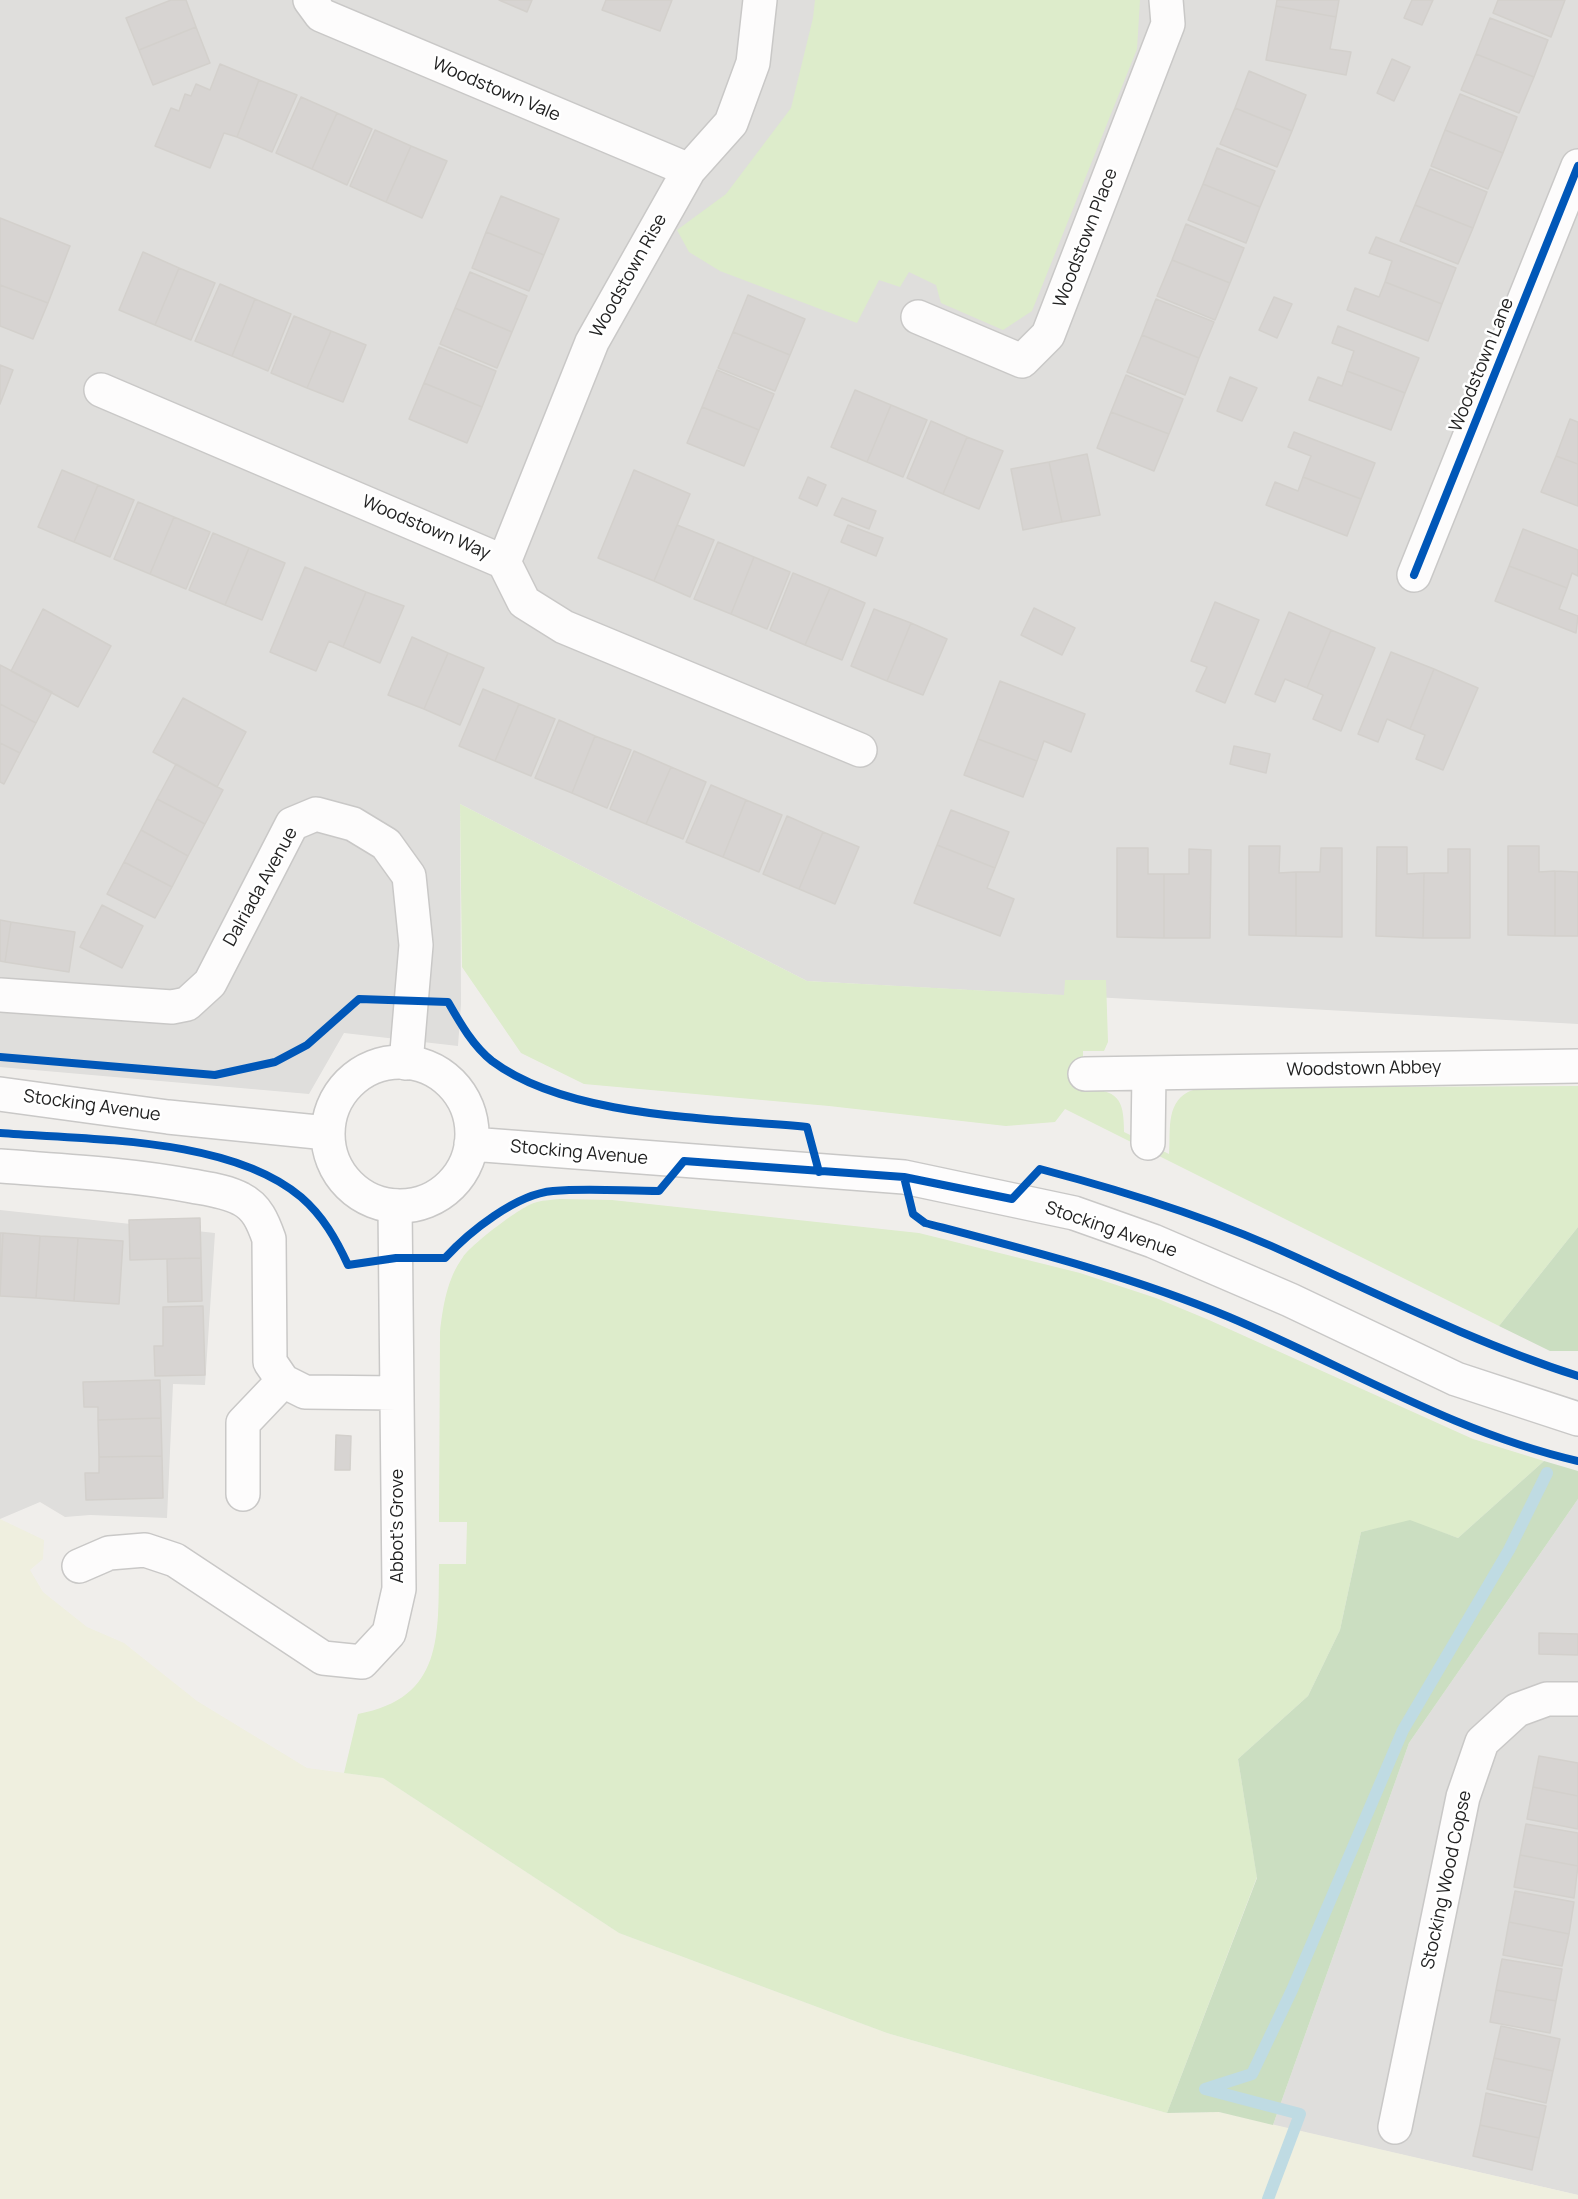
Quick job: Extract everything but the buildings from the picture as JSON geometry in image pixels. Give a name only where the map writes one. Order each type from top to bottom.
[{"type":"street","name":"Woodstown Vale","points":[[310,0],[321,15],[689,170]]},
{"type":"street","name":"Woodstown Rise","points":[[504,562],[592,342],[689,170],[731,123],[753,63],[760,0]]},
{"type":"street","name":"Woodstown Place","points":[[918,317],[1022,362],[1048,336],[1168,24],[1166,0]]},
{"type":"street","name":"Woodstown Lane","points":[[1414,574],[1578,166]]},
{"type":"street","name":"Woodstown Way","points":[[102,390],[504,562],[524,602],[564,627],[860,750]]},
{"type":"street","name":"Dalriada Avenue","points":[[0,994],[172,1007],[187,1004],[210,983],[292,824],[316,814],[353,824],[386,844],[409,876],[416,945],[406,1062]]},
{"type":"street","points":[[406,1062],[429,1068],[448,1081],[462,1099],[471,1121],[471,1144],[465,1166],[452,1184],[434,1198],[412,1206],[395,1206],[370,1200],[352,1189],[334,1163],[327,1133],[331,1110],[343,1089],[361,1074],[382,1064],[406,1062]]},
{"type":"street","name":"Woodstown Abbey","points":[[1085,1074],[1578,1066]]},
{"type":"street","points":[[1148,1143],[1149,1072]]},
{"type":"street","name":"Stocking Avenue","points":[[0,1094],[168,1117],[327,1133]]},
{"type":"street","name":"Stocking Avenue","points":[[471,1144],[904,1177],[1074,1213],[1154,1241],[1259,1286],[1456,1379],[1578,1419]]},
{"type":"street","points":[[0,1166],[171,1182],[228,1193],[242,1199],[254,1209],[263,1222],[269,1239],[270,1362],[283,1381],[305,1392],[397,1393]]},
{"type":"street","name":"Abbot's Grove","points":[[79,1566],[109,1553],[145,1550],[165,1556],[175,1560],[323,1658],[362,1662],[389,1633],[399,1589],[395,1206]]},
{"type":"street","points":[[243,1494],[243,1423],[283,1381]]},
{"type":"street","name":"Stocking Wood Copse","points":[[1395,2127],[1463,1797],[1482,1742],[1517,1710],[1547,1699],[1578,1699]]},
{"type":"shaded area","points":[[0,0],[1578,0],[1578,1024],[807,981],[460,804],[461,1004],[458,1046],[344,1033],[309,1094],[0,1067]]},
{"type":"shaded area","points":[[0,1210],[215,1233],[205,1385],[173,1384],[167,1518],[90,1515],[65,1517],[40,1502],[0,1519]]},
{"type":"shaded area","points":[[1578,1499],[1578,2195],[1273,2125],[1409,1743]]},
{"type":"green space","points":[[815,0],[1140,0],[1137,49],[1032,311],[1003,330],[941,303],[936,285],[909,272],[900,287],[879,280],[857,323],[720,271],[689,252],[677,230],[726,194],[791,108],[813,18]]},
{"type":"green space","points":[[460,804],[807,981],[1064,995],[1065,980],[1106,980],[1108,1042],[1104,1051],[1083,1051],[1083,1089],[1104,1091],[1117,1098],[1123,1111],[1124,1132],[1169,1154],[1172,1112],[1181,1097],[1194,1090],[1578,1086],[1578,1227],[1499,1326],[1065,1109],[1055,1122],[1006,1126],[829,1106],[584,1084],[521,1053],[462,967]]},
{"type":"green space","points":[[612,1200],[919,1233],[1080,1273],[1156,1298],[1209,1320],[1473,1439],[1544,1461],[1458,1538],[1410,1521],[1361,1532],[1340,1630],[1308,1696],[1238,1759],[1257,1877],[1167,2113],[887,2033],[619,1933],[383,1778],[344,1773],[358,1714],[386,1706],[407,1694],[421,1678],[430,1660],[436,1638],[439,1564],[466,1564],[467,1522],[439,1522],[440,1332],[449,1284],[463,1257],[497,1226],[530,1205],[540,1201]]},
{"type":"green space","points":[[1578,1227],[1578,1351],[1550,1351],[1499,1326]]},
{"type":"green space","points":[[1544,1461],[1578,1471],[1578,1499],[1409,1743],[1273,2125],[1219,2112],[1167,2113],[1257,1878],[1238,1759],[1308,1696],[1340,1630],[1361,1532],[1410,1520],[1458,1538]]},
{"type":"green space","points":[[0,1519],[44,1540],[43,1559],[30,1570],[43,1592],[87,1627],[124,1643],[197,1701],[307,1768],[383,1778],[619,1933],[887,2033],[1167,2113],[1219,2112],[1578,2195],[1578,2199],[0,2199]]},
{"type":"waterway","points":[[1268,2199],[1300,2114],[1205,2089],[1252,2074],[1292,1990],[1403,1730],[1509,1550],[1547,1473]]},
{"type":"cycle path","points":[[1414,575],[1578,166]]},
{"type":"cycle path","points":[[0,1057],[215,1075],[275,1062],[307,1045],[359,999],[448,1002],[467,1034],[485,1055],[524,1080],[560,1094],[600,1105],[686,1117],[807,1127],[819,1172]]},
{"type":"cycle path","points":[[0,1133],[158,1145],[198,1152],[237,1163],[271,1177],[301,1197],[328,1228],[348,1265],[396,1258],[445,1258],[480,1226],[524,1199],[566,1190],[659,1191],[684,1161],[904,1177],[1012,1199],[1040,1169],[1138,1197],[1235,1231],[1471,1336],[1578,1376]]},
{"type":"cycle path","points":[[904,1177],[913,1214],[925,1223],[1079,1265],[1192,1302],[1272,1336],[1444,1416],[1532,1449],[1578,1461]]}]
